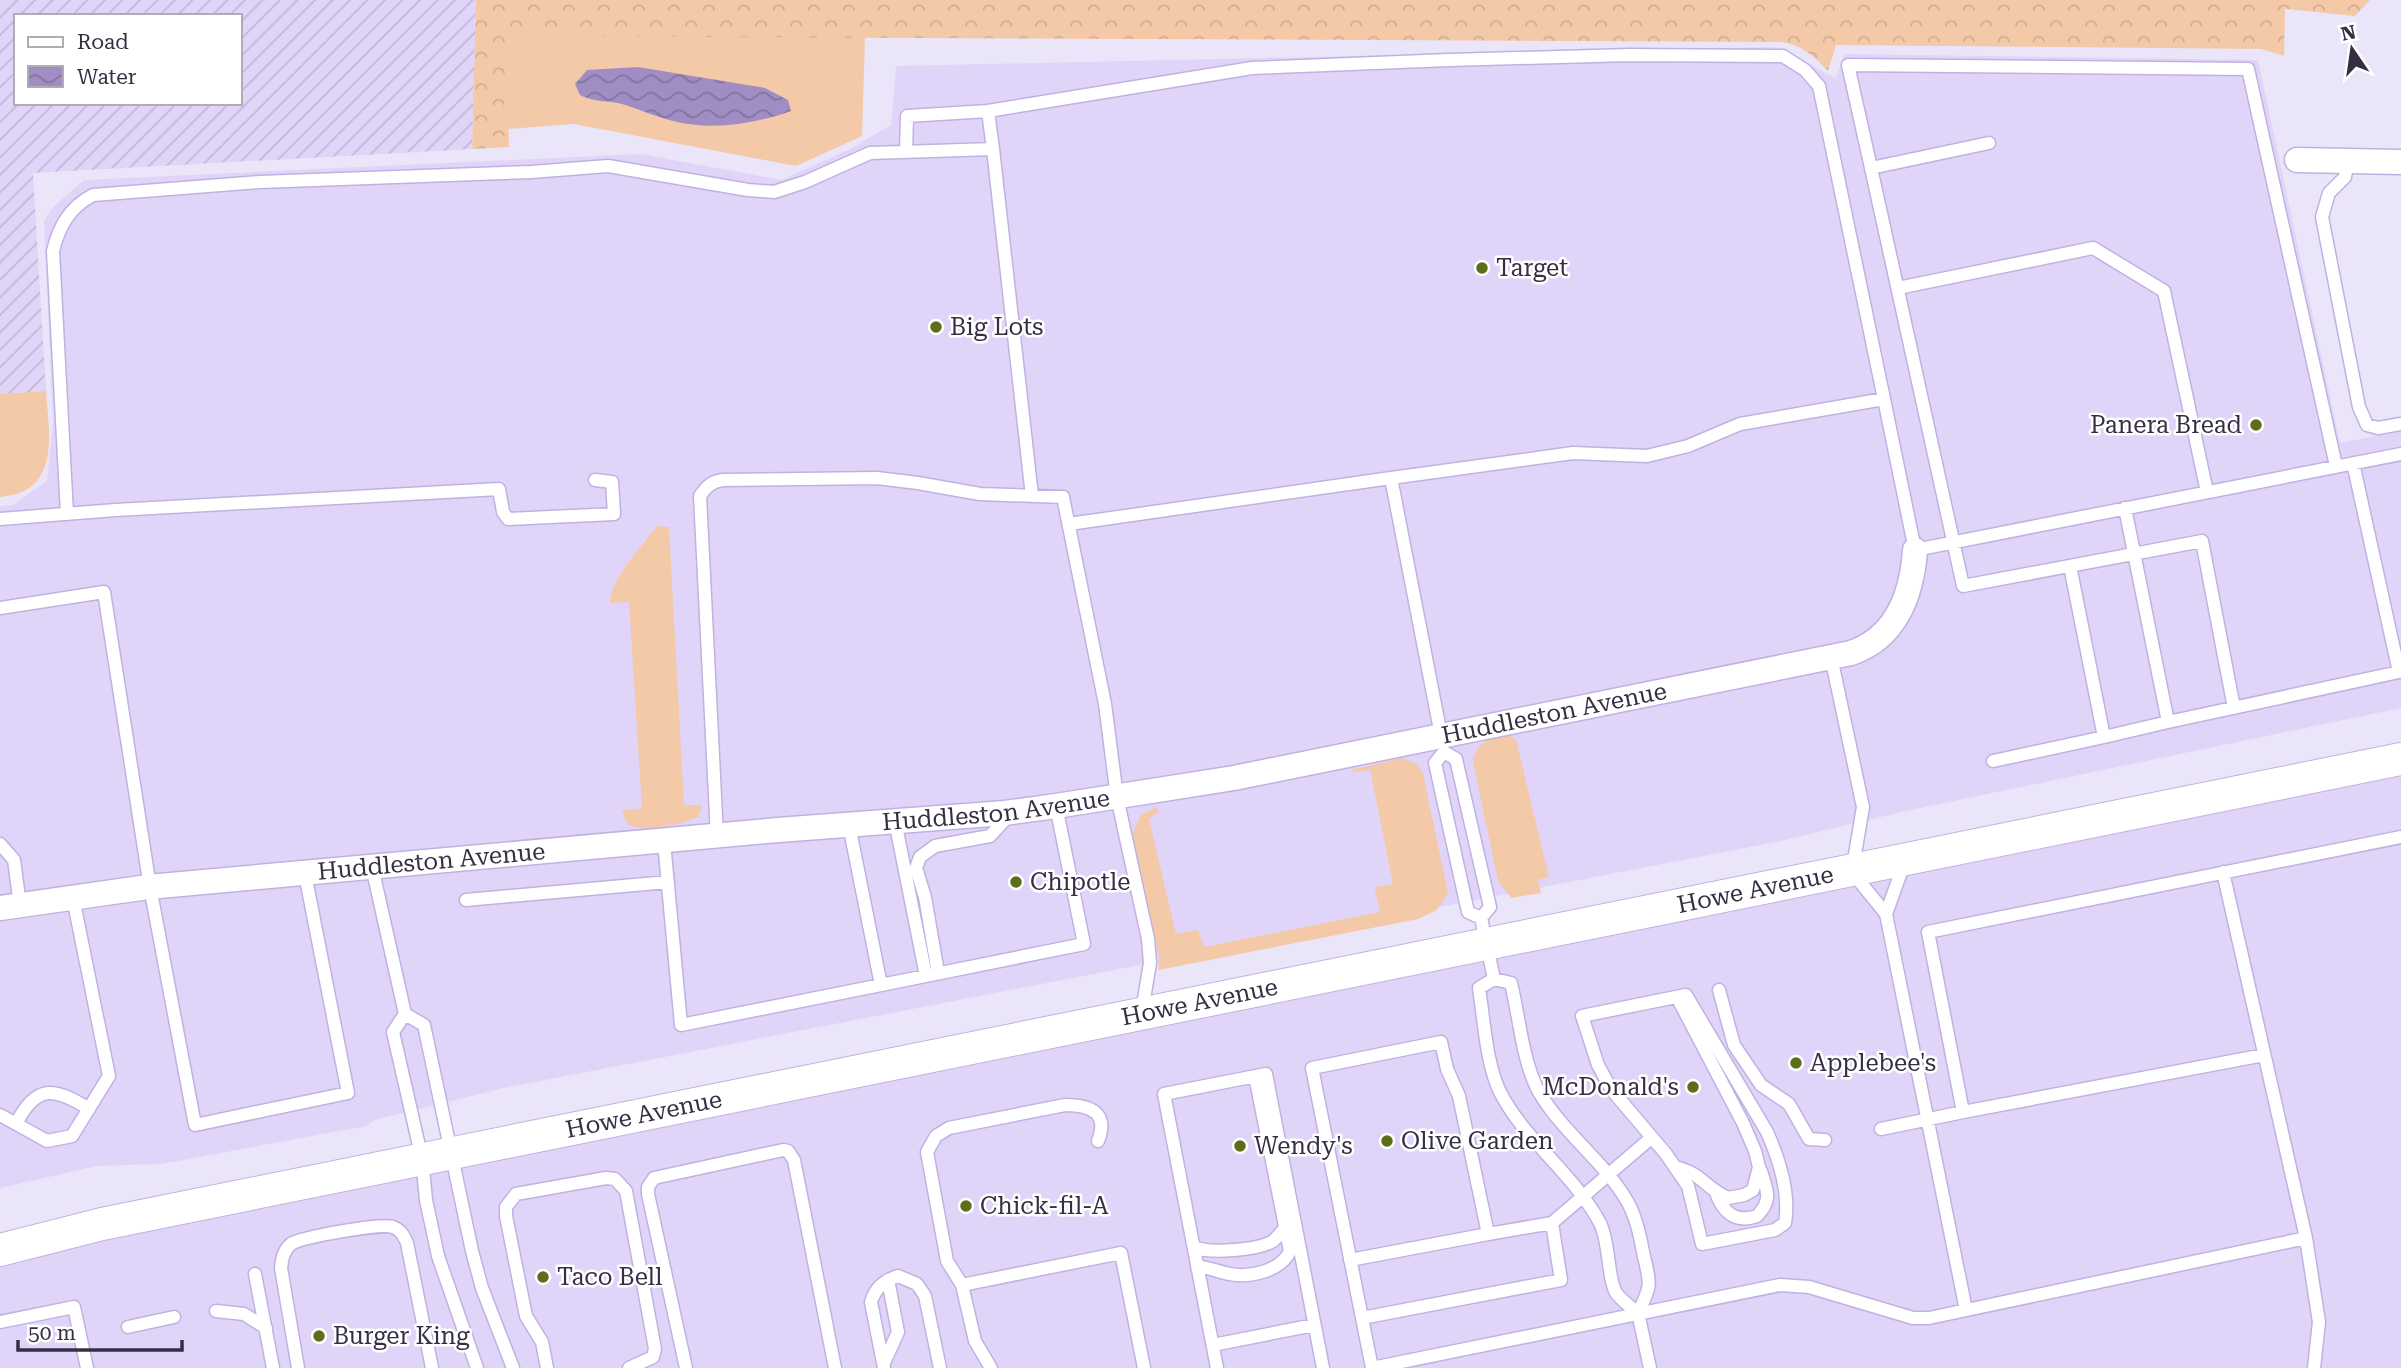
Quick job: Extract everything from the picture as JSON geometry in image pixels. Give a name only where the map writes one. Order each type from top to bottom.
[{"type":"street","points":[[2297,160],[2401,162]]},
{"type":"street","name":"Huddleston Avenue","points":[[10,906],[150,887],[1005,813],[1234,778],[1861,650],[1875,642],[1902,608],[1911,582],[1915,550]]},
{"type":"street","name":"Howe Avenue","points":[[0,1250],[102,1224],[1141,1015],[1484,932],[1852,872],[2401,759]]},
{"type":"lane","points":[[906,151],[907,116],[988,111],[1252,68],[1629,55],[1783,56],[1805,70],[1819,86],[1915,550],[2401,454]]},
{"type":"lane","points":[[2234,708],[2202,541],[1963,586],[1848,65],[2248,69],[2336,466]]},
{"type":"lane","points":[[988,111],[1032,496]]},
{"type":"lane","points":[[1871,168],[1989,143]]},
{"type":"lane","points":[[67,514],[53,251],[64,220],[73,208],[93,194],[260,182],[531,172],[608,166],[748,190],[774,191],[805,182],[870,153],[993,149]]},
{"type":"lane","points":[[2348,160],[2345,177],[2329,193],[2322,217],[2358,407],[2367,425],[2378,428],[2401,424]]},
{"type":"lane","points":[[1898,288],[2093,248],[2164,291],[2207,492]]},
{"type":"lane","points":[[1069,524],[1573,453],[1647,456],[1688,446],[1740,424],[1884,399]]},
{"type":"lane","points":[[1993,761],[2399,672],[2353,463]]},
{"type":"lane","points":[[717,836],[700,496],[707,487],[723,480],[877,478],[980,494],[1063,497],[1105,705],[1117,797],[1148,939],[1150,962],[1141,1015]]},
{"type":"lane","points":[[1391,478],[1441,735]]},
{"type":"lane","points":[[0,519],[499,489],[503,512],[508,519],[614,514],[612,482],[595,480]]},
{"type":"lane","points":[[2125,508],[2168,722]]},
{"type":"lane","points":[[2070,566],[2104,737]]},
{"type":"lane","points":[[0,608],[104,592],[150,887],[195,1125],[348,1093],[305,874]]},
{"type":"lane","points":[[1831,657],[1863,807],[1852,872],[1886,914],[1966,1310]]},
{"type":"lane","points":[[1484,932],[1468,912],[1436,763],[1444,752],[1456,759],[1490,907],[1484,932],[1494,979]]},
{"type":"lane","points":[[664,842],[681,1024],[1084,944],[1056,806]]},
{"type":"lane","points":[[932,975],[925,897],[916,868],[920,857],[935,846],[990,836],[1003,822],[1005,813]]},
{"type":"lane","points":[[895,821],[932,975]]},
{"type":"lane","points":[[849,825],[881,985]]},
{"type":"lane","points":[[1963,1112],[1928,933],[2401,837]]},
{"type":"lane","points":[[0,844],[14,860],[10,906]]},
{"type":"lane","points":[[1886,914],[1905,861]]},
{"type":"lane","points":[[372,867],[405,1014],[393,1032],[482,1288],[513,1368]]},
{"type":"lane","points":[[2223,872],[2306,1238],[2319,1322],[2314,1368]]},
{"type":"lane","points":[[466,900],[668,882]]},
{"type":"lane","points":[[0,1115],[47,1141],[72,1136],[108,1076],[73,898]]},
{"type":"lane","points":[[1638,1313],[1651,1287],[1639,1232],[1628,1201],[1537,1090],[1511,984],[1494,979],[1479,988],[1488,1044],[1500,1092],[1600,1224],[1606,1240],[1615,1292],[1638,1313],[1650,1368]]},
{"type":"lane","points":[[1719,990],[1734,1045],[1752,1074],[1761,1085],[1789,1104],[1809,1139],[1825,1140]]},
{"type":"lane","points":[[1686,995],[1768,1132],[1786,1197],[1785,1223],[1775,1230],[1702,1244],[1688,1186],[1611,1089],[1598,1065],[1583,1016],[1678,997],[1686,995]]},
{"type":"lane","points":[[1678,997],[1743,1123],[1755,1151],[1768,1202],[1757,1216],[1741,1219],[1731,1215],[1719,1203],[1715,1190]]},
{"type":"lane","points":[[405,1014],[424,1025],[436,1157],[426,1200],[438,1256],[477,1368]]},
{"type":"lane","points":[[1488,1234],[1459,1096],[1447,1069],[1441,1042],[1312,1068],[1372,1368],[1727,1294],[1790,1284],[1822,1290],[1913,1318],[1929,1318],[2306,1238]]},
{"type":"lane","points":[[1881,1129],[2264,1055]]},
{"type":"lane","points":[[1217,1368],[1164,1094],[1266,1074],[1323,1368]]},
{"type":"lane","points":[[1197,1267],[1240,1275],[1272,1268],[1283,1261],[1290,1251],[1255,1076]]},
{"type":"lane","points":[[16,1124],[28,1103],[41,1095],[55,1092],[69,1096],[89,1109]]},
{"type":"lane","points":[[991,1368],[975,1341],[962,1285],[947,1261],[927,1152],[936,1136],[949,1128],[1065,1105],[1091,1108],[1100,1118],[1102,1130],[1098,1141]]},
{"type":"lane","points":[[1350,1260],[1552,1223],[1651,1138]]},
{"type":"lane","points":[[686,1368],[648,1194],[651,1181],[654,1178],[783,1150],[788,1151],[794,1160],[835,1368]]},
{"type":"lane","points":[[1675,1167],[1696,1174],[1728,1198],[1753,1190],[1759,1167]]},
{"type":"lane","points":[[547,1368],[542,1342],[526,1316],[506,1207],[516,1194],[606,1178],[615,1179],[626,1191],[655,1349],[653,1357],[629,1368]]},
{"type":"lane","points":[[1362,1318],[1561,1280],[1552,1223]]},
{"type":"lane","points":[[298,1368],[281,1268],[282,1256],[294,1242],[377,1225],[400,1230],[407,1243],[432,1368]]},
{"type":"lane","points":[[1194,1247],[1203,1251],[1236,1250],[1261,1245],[1271,1242],[1285,1228]]},
{"type":"lane","points":[[962,1285],[1121,1252],[1144,1368]]},
{"type":"lane","points":[[255,1274],[273,1368]]},
{"type":"lane","points":[[884,1366],[872,1302],[878,1289],[898,1276],[906,1277],[921,1289],[925,1296],[940,1368]]},
{"type":"lane","points":[[884,1366],[898,1332],[888,1280]]},
{"type":"lane","points":[[0,1322],[74,1307],[87,1368]]},
{"type":"lane","points":[[216,1311],[244,1314],[266,1328]]},
{"type":"lane","points":[[128,1327],[174,1318]]},
{"type":"lane","points":[[1213,1345],[1314,1325]]},
{"type":"shaded area","points":[[0,0],[476,0],[472,149],[33,173],[46,391],[0,394]]},
{"type":"shaded area","points":[[1774,47],[1836,78],[1844,54],[2258,60],[2340,443],[2401,431],[2401,708],[1906,811],[1776,842],[504,1088],[375,1120],[366,1126],[161,1164],[97,1166],[0,1188],[0,506],[13,505],[47,481],[53,423],[44,221],[53,207],[84,180],[641,154],[781,180],[850,149],[891,125],[896,66]]},
{"type":"shaded area","points":[[2401,759],[2401,1368],[0,1368],[0,1250]]},
{"type":"green space","points":[[476,0],[2370,0],[2355,16],[2285,9],[2284,56],[2261,49],[1836,45],[1828,71],[1808,52],[1782,42],[506,36],[509,147],[472,149]]},
{"type":"green space","points":[[505,36],[865,37],[862,136],[796,166],[574,124],[508,129]]},
{"type":"green space","points":[[46,391],[49,448],[42,474],[22,492],[0,497],[0,394]]},
{"type":"green space","points":[[657,526],[669,527],[684,805],[702,805],[698,817],[644,828],[628,824],[622,810],[642,809],[629,602],[610,603],[611,594],[621,573]]},
{"type":"green space","points":[[1510,735],[1516,740],[1549,877],[1538,880],[1541,893],[1511,898],[1498,881],[1473,761],[1481,744]]},
{"type":"green space","points":[[1402,758],[1417,764],[1423,774],[1448,893],[1437,910],[1418,919],[1158,970],[1159,957],[1132,835],[1141,815],[1156,807],[1159,811],[1149,819],[1176,934],[1198,930],[1204,947],[1380,912],[1376,887],[1393,884],[1370,770],[1351,770]]},
{"type":"water","points":[[638,67],[765,88],[788,100],[791,111],[733,125],[688,124],[622,104],[586,98],[580,95],[575,84],[587,70]]},
{"type":"place","name":"Target","points":[[1482,268]]},
{"type":"place","name":"Big Lots","points":[[936,327]]},
{"type":"place","name":"Panera Bread","points":[[2256,425]]},
{"type":"place","name":"Chipotle","points":[[1016,882]]},
{"type":"place","name":"Applebee's","points":[[1796,1063]]},
{"type":"place","name":"McDonald's","points":[[1693,1087]]},
{"type":"place","name":"Olive Garden","points":[[1387,1141]]},
{"type":"place","name":"Wendy's","points":[[1240,1146]]},
{"type":"place","name":"Chick-fil-A","points":[[966,1206]]},
{"type":"place","name":"Taco Bell","points":[[543,1277]]},
{"type":"place","name":"Burger King","points":[[319,1336]]}]
